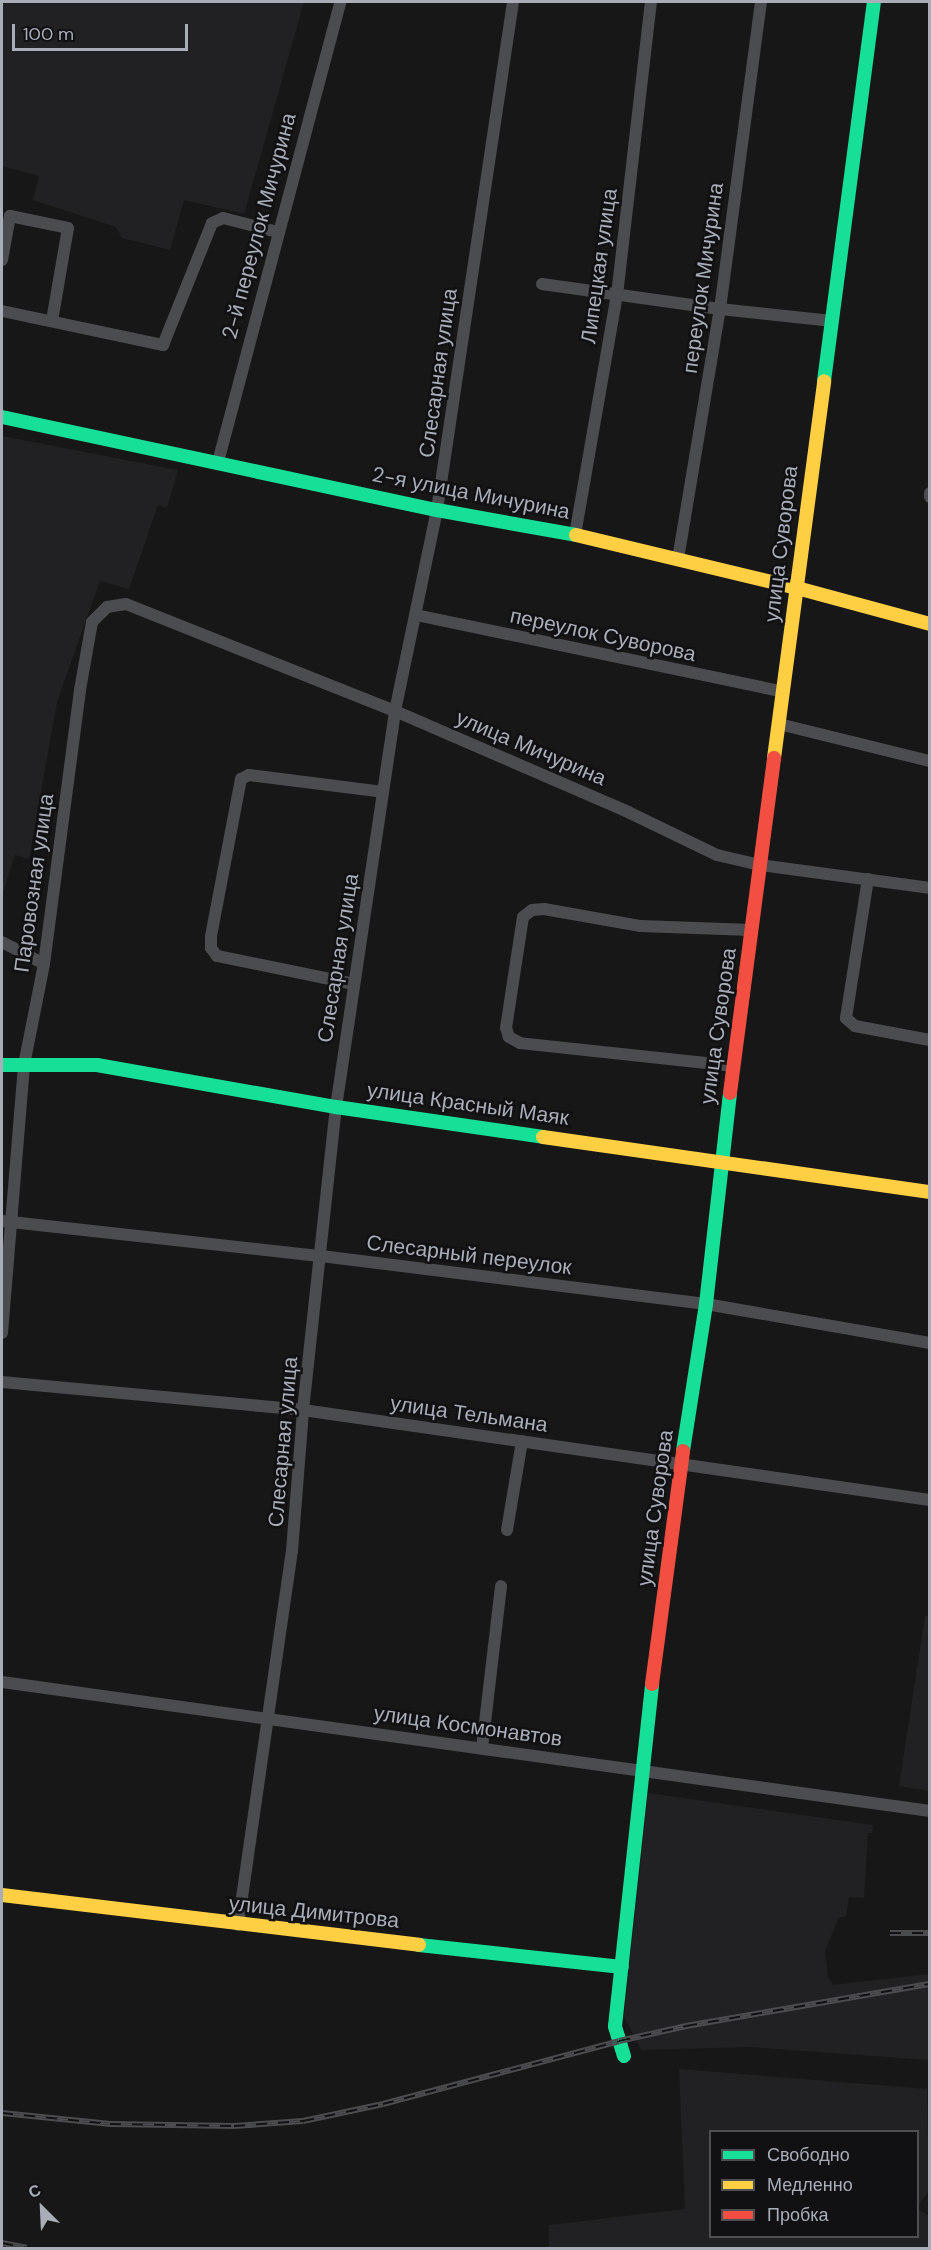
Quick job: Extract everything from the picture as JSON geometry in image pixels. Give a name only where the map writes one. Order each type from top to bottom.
[{"type":"street","name":"2-й переулок Мичурина","points":[[218,462],[340,2]]},
{"type":"street","name":"Слесарная улица","points":[[238,1925],[292,1551],[303,1410],[336,1107],[395,711],[437,510],[513,2]]},
{"type":"street","name":"Липецкая улица","points":[[574,535],[617,295],[651,2]]},
{"type":"street","name":"переулок Мичурина","points":[[678,559],[720,309],[761,2]]},
{"type":"street","name":"улица Суворова","points":[[624,2056],[615,2026],[641,1770],[706,1304],[721,1161],[874,2]]},
{"type":"street","points":[[2,260],[10,216],[68,228],[52,321]]},
{"type":"street","points":[[2,311],[163,345],[212,224],[223,218],[278,232]]},
{"type":"street","points":[[542,284],[720,309],[832,321]]},
{"type":"street","name":"2-я улица Мичурина","points":[[2,417],[437,510],[574,535],[797,588],[930,624]]},
{"type":"street","name":"улица Мичурина","points":[[126,604],[395,711],[628,812],[717,855],[760,865],[930,888]]},
{"type":"street","name":"Паровозная улица","points":[[2,1333],[6,1222],[24,1065],[44,963],[80,690],[92,622],[107,607],[126,604]]},
{"type":"street","name":"переулок Суворова","points":[[416,615],[783,692]]},
{"type":"street","points":[[779,724],[930,761]]},
{"type":"street","points":[[354,984],[217,956],[211,948],[211,936],[241,778],[249,775],[383,792]]},
{"type":"street","points":[[868,879],[846,1018],[855,1026],[930,1040]]},
{"type":"street","points":[[734,1066],[520,1043],[509,1037],[507,1028],[523,917],[532,910],[544,909],[640,926],[752,930]]},
{"type":"street","points":[[2,942],[44,963]]},
{"type":"street","name":"улица Красный Маяк","points":[[2,1065],[98,1065],[336,1107],[930,1192]]},
{"type":"street","name":"Слесарный переулок","points":[[6,1222],[321,1256],[706,1304],[930,1343]]},
{"type":"street","name":"улица Тельмана","points":[[2,1383],[303,1410],[930,1500]]},
{"type":"street","points":[[507,1530],[522,1441]]},
{"type":"street","points":[[482,1748],[501,1586]]},
{"type":"street","name":"улица Космонавтов","points":[[2,1682],[267,1717],[930,1811]]},
{"type":"street","name":"улица Димитрова","points":[[2,1894],[238,1925],[622,1967]]},
{"type":"shaded area","points":[[2,2],[304,2],[244,214],[184,200],[170,250],[122,238],[116,227],[33,200],[39,176],[2,166]]},
{"type":"shaded area","points":[[2,436],[178,470],[167,508],[158,505],[129,589],[100,581],[57,702],[29,859],[15,855],[2,896]]},
{"type":"shaded area","points":[[925,1616],[930,1616],[929,1791],[899,1786]]},
{"type":"shaded area","points":[[648,1793],[873,1825],[872,1833],[868,1833],[864,1898],[849,1897],[846,1917],[839,1917],[825,1951],[828,1977],[833,1985],[929,1974],[929,2060],[749,2047],[641,2050],[624,2016]]},
{"type":"shaded area","points":[[679,2069],[927,2089],[929,2191],[919,2204],[919,2130],[709,2130],[709,2238],[919,2238],[919,2210],[929,2216],[929,2248],[549,2248],[549,2225],[685,2209]]},
{"type":"railway","points":[[890,1933],[930,1933]]},
{"type":"railway","points":[[2,2113],[110,2124],[234,2126],[303,2121],[383,2104],[619,2041],[686,2026],[930,1984]]},
{"type":"railway","points":[[2,2243],[27,2248]]},
{"type":"traffic: fast","points":[[824,381],[874,2]]},
{"type":"traffic: fast","points":[[2,417],[437,510],[576,535]]},
{"type":"traffic: fast","points":[[2,1065],[97,1065],[336,1107],[543,1137]]},
{"type":"traffic: fast","points":[[683,1451],[706,1304],[730,1093]]},
{"type":"traffic: fast","points":[[624,2056],[615,2026],[652,1684]]},
{"type":"traffic: fast","points":[[419,1945],[622,1967]]},
{"type":"traffic: slow","points":[[774,758],[824,381]]},
{"type":"traffic: slow","points":[[576,535],[797,588],[930,624]]},
{"type":"traffic: slow","points":[[543,1137],[930,1192]]},
{"type":"traffic: slow","points":[[2,1895],[419,1945]]},
{"type":"traffic: jam","points":[[730,1093],[774,758]]},
{"type":"traffic: jam","points":[[652,1684],[683,1451]]}]
